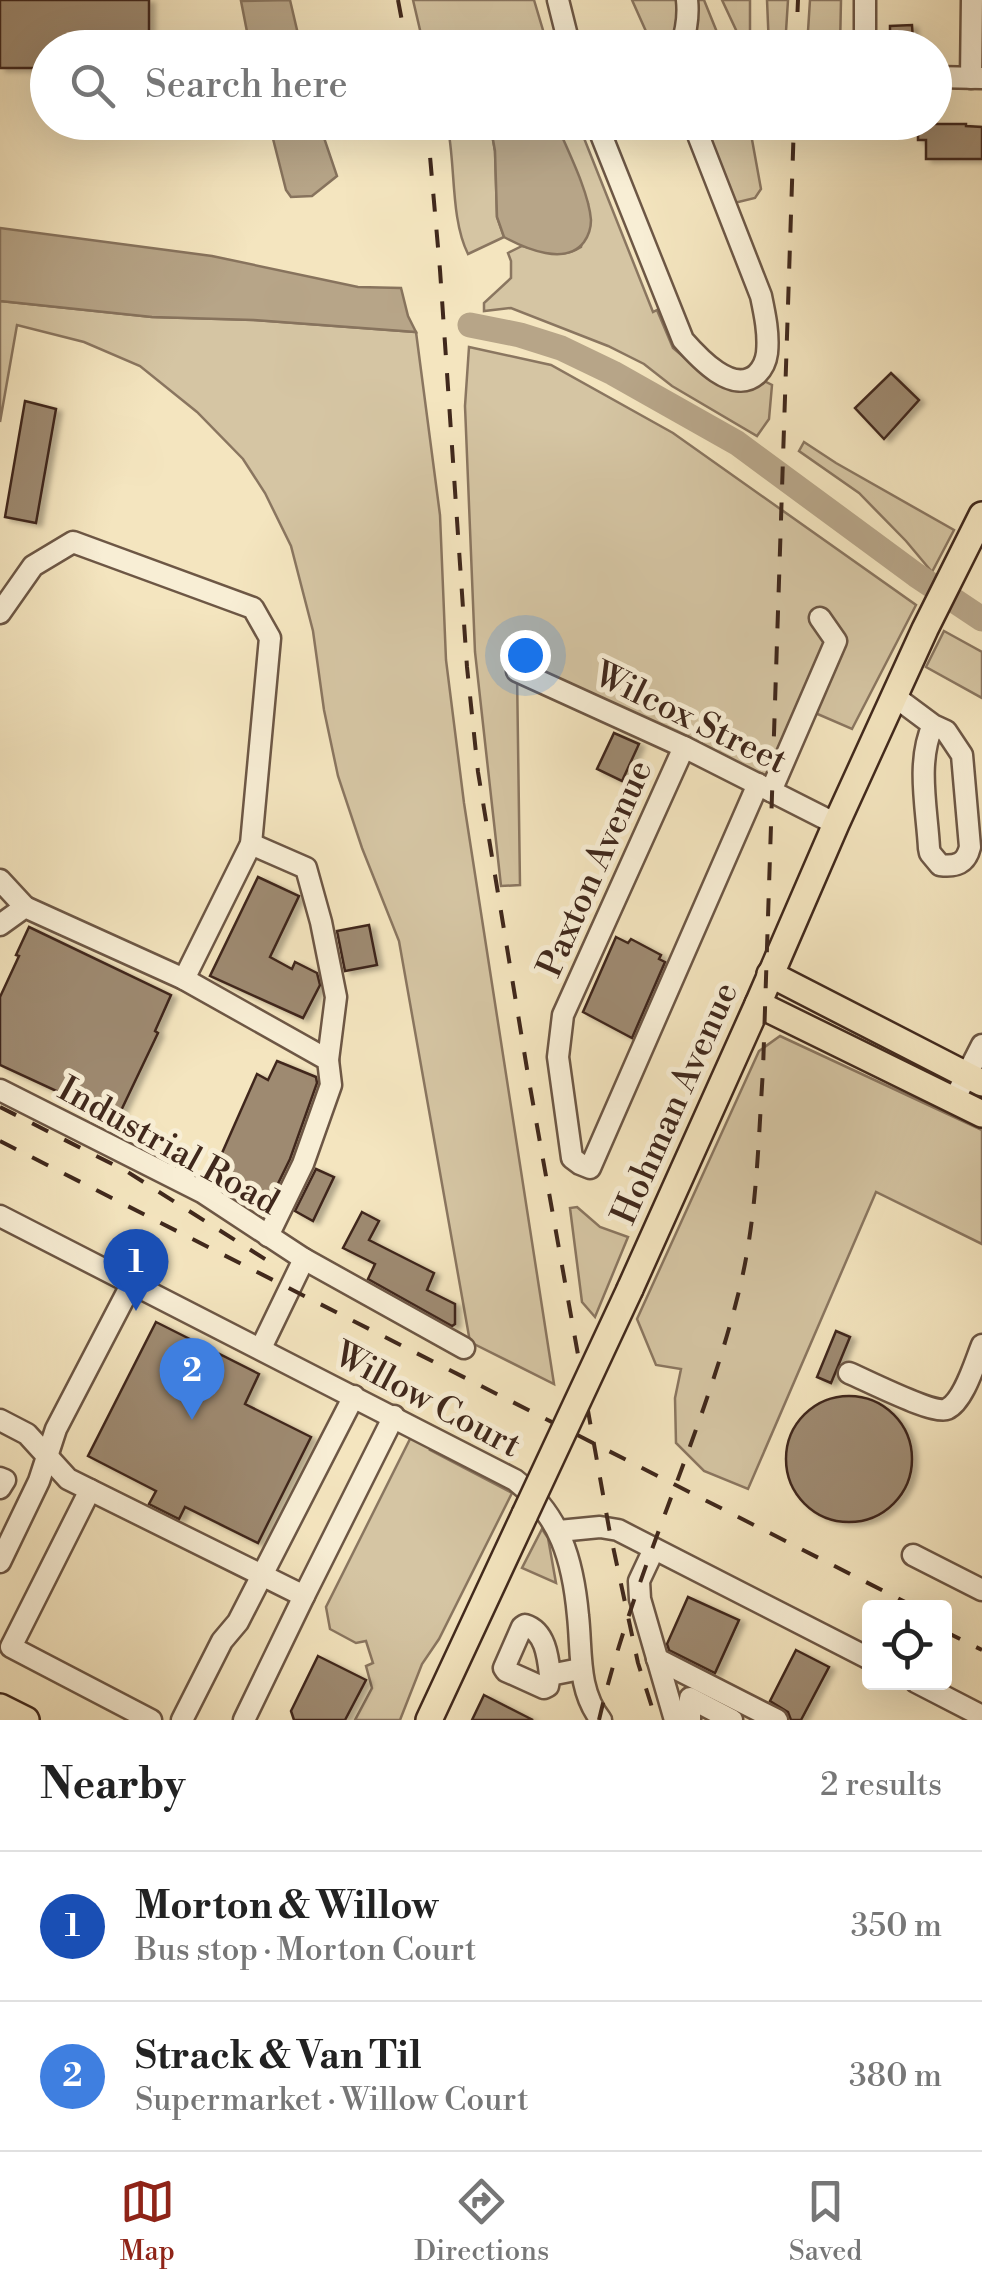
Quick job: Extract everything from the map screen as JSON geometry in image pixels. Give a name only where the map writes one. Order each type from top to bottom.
[{"type":"main road","name":"Hohman Avenue","points":[[432,1714],[630,1289],[894,696],[982,517]]},
{"type":"main road","points":[[770,974],[974,1079]]},
{"type":"main road","points":[[758,1004],[982,1114]]},
{"type":"main road","points":[[0,1706],[26,1720]]},
{"type":"main road","points":[[411,1720],[415,1714],[432,1714]]},
{"type":"street","points":[[558,0],[566,30]]},
{"type":"street","points":[[686,30],[687,0]]},
{"type":"street","points":[[865,30],[866,0]]},
{"type":"street","points":[[952,77],[977,78],[972,0]]},
{"type":"street","points":[[603,140],[683,340],[722,374],[737,381],[749,380],[761,370],[767,356],[767,324],[761,296],[700,140]]},
{"type":"street","points":[[0,613],[33,566],[73,542],[252,608],[270,638],[252,844],[184,978]]},
{"type":"street","points":[[764,788],[836,641],[820,618]]},
{"type":"street","name":"Wilcox Street","points":[[516,671],[684,747],[836,824]]},
{"type":"street","points":[[894,696],[946,731],[957,744],[964,765],[970,848],[961,864],[952,866],[940,865],[929,848],[925,760],[934,726]]},
{"type":"street","name":"Paxton Avenue","points":[[684,747],[562,1015],[558,1057],[572,1158],[580,1164],[590,1168],[764,788]]},
{"type":"street","points":[[252,844],[306,868],[336,998],[328,1060],[331,1085],[303,1164],[268,1236]]},
{"type":"street","points":[[0,880],[24,907],[184,978],[328,1060]]},
{"type":"street","points":[[0,925],[24,907]]},
{"type":"street","points":[[954,1100],[974,1079],[982,1045]]},
{"type":"street","name":"Industrial Road","points":[[0,1090],[202,1192],[304,1259],[464,1348]]},
{"type":"street","name":"Willow Court","points":[[0,1216],[514,1480],[548,1512],[559,1531]]},
{"type":"street","name":"Industrial Road","points":[[261,1348],[304,1259]]},
{"type":"street","points":[[0,1562],[39,1481],[56,1430],[132,1283]]},
{"type":"street","points":[[849,1373],[924,1406],[949,1408],[958,1398],[982,1345]]},
{"type":"street","points":[[196,1720],[222,1641],[238,1622],[354,1396]]},
{"type":"street","points":[[244,1720],[394,1416]]},
{"type":"street","points":[[0,1420],[27,1434],[68,1479],[304,1596]]},
{"type":"street","points":[[0,1478],[5,1480],[0,1488]]},
{"type":"street","points":[[90,1490],[11,1647],[151,1720]]},
{"type":"street","points":[[598,1719],[580,1669],[578,1614],[559,1531],[609,1528],[862,1655]]},
{"type":"street","points":[[654,1549],[639,1588],[643,1614],[676,1720]]},
{"type":"street","points":[[913,1555],[982,1590]]},
{"type":"street","points":[[657,1660],[776,1720]]},
{"type":"street","points":[[550,1675],[580,1669]]},
{"type":"street","points":[[182,1720],[214,1670]]},
{"type":"street","points":[[930,1690],[972,1715]]},
{"type":"street","points":[[690,1720],[690,1698],[732,1720]]},
{"type":"shaded area","points":[[290,0],[297,30],[247,30],[241,1]]},
{"type":"shaded area","points":[[413,0],[534,0],[543,30],[420,30]]},
{"type":"shaded area","points":[[632,0],[680,0],[675,30],[645,30]]},
{"type":"shaded area","points":[[694,0],[704,0],[716,30],[696,30]]},
{"type":"shaded area","points":[[722,0],[750,0],[750,30],[736,30]]},
{"type":"shaded area","points":[[767,0],[788,0],[786,30],[768,30]]},
{"type":"shaded area","points":[[810,0],[841,0],[840,30],[808,30]]},
{"type":"shaded area","points":[[273,140],[325,140],[337,176],[312,196],[291,197]]},
{"type":"shaded area","points":[[450,140],[493,140],[497,217],[504,237],[468,254],[456,208]]},
{"type":"shaded area","points":[[493,140],[563,140],[589,209],[591,220],[584,242],[567,253],[557,254],[504,237],[497,217]]},
{"type":"shaded area","points":[[563,140],[585,140],[653,312],[657,310],[673,348],[705,375],[735,389],[752,389],[764,381],[772,385],[769,419],[757,436],[672,386],[644,364],[608,346],[511,308],[484,311],[484,303],[511,278],[508,253],[522,246],[559,254],[581,247],[588,204]]},
{"type":"shaded area","points":[[706,140],[752,140],[761,189],[755,198],[734,203]]},
{"type":"shaded area","points":[[0,228],[212,256],[358,287],[401,288],[416,332],[152,317],[0,301]]},
{"type":"shaded area","points":[[0,301],[152,317],[416,332],[440,515],[446,660],[464,803],[554,1384],[470,1342],[399,941],[338,776],[313,631],[291,546],[265,493],[243,459],[197,412],[140,366],[84,342],[17,325],[0,422]]},
{"type":"shaded area","points":[[469,347],[551,365],[673,433],[916,605],[852,729],[806,709],[771,791],[517,671],[520,885],[501,886],[475,652],[465,406]]},
{"type":"shaded area","points":[[804,442],[954,530],[932,572],[859,493],[799,451]]},
{"type":"shaded area","points":[[944,631],[982,652],[982,698],[926,667]]},
{"type":"shaded area","points":[[780,1036],[982,1130],[982,1244],[876,1192],[748,1489],[704,1471],[676,1443],[675,1398],[681,1369],[656,1365],[637,1319],[759,1051]]},
{"type":"shaded area","points":[[577,1207],[600,1227],[628,1237],[595,1317],[582,1302],[570,1208]]},
{"type":"shaded area","points":[[411,1437],[512,1493],[439,1639],[422,1664],[400,1720],[355,1720],[372,1688],[366,1666],[373,1663],[366,1641],[356,1643],[330,1629],[326,1607]]},
{"type":"shaded area","points":[[542,1529],[548,1538],[556,1583],[522,1568]]},
{"type":"building","points":[[0,0],[149,0],[149,30],[30,30],[30,68],[0,68]]},
{"type":"building","points":[[912,25],[912,30],[890,30],[890,26]]},
{"type":"building","points":[[952,124],[982,127],[982,159],[926,159],[926,140],[952,140]]},
{"type":"building","points":[[891,373],[919,400],[884,439],[855,408]]},
{"type":"building","points":[[25,401],[56,409],[36,523],[5,517]]},
{"type":"building","points":[[614,733],[639,744],[622,781],[597,769]]},
{"type":"building","points":[[258,877],[299,896],[270,957],[292,969],[295,962],[317,973],[320,985],[303,1018],[210,976]]},
{"type":"building","points":[[369,925],[377,965],[345,971],[337,931]]},
{"type":"building","points":[[29,927],[171,995],[155,1031],[158,1033],[117,1119],[0,1065],[0,997]]},
{"type":"building","points":[[616,937],[628,943],[631,939],[661,955],[659,959],[665,962],[632,1038],[583,1012]]},
{"type":"building","points":[[277,1061],[316,1077],[317,1083],[290,1159],[268,1204],[211,1178],[257,1074],[268,1080]]},
{"type":"building","points":[[316,1169],[334,1177],[313,1221],[295,1211]]},
{"type":"building","points":[[362,1212],[379,1221],[369,1240],[434,1273],[427,1290],[455,1304],[455,1324],[452,1326],[368,1279],[375,1264],[343,1248]]},
{"type":"building","points":[[156,1322],[259,1374],[245,1404],[311,1437],[258,1543],[185,1507],[179,1519],[149,1504],[156,1491],[88,1456]]},
{"type":"building","points":[[836,1331],[850,1337],[831,1383],[817,1377]]},
{"type":"building","points":[[849,1396],[873,1401],[893,1415],[907,1435],[912,1459],[907,1483],[893,1503],[873,1517],[849,1522],[825,1517],[805,1503],[791,1483],[786,1459],[791,1435],[805,1415],[825,1401]]},
{"type":"building","points":[[688,1597],[739,1620],[715,1673],[669,1650],[667,1644]]},
{"type":"building","points":[[796,1650],[829,1667],[801,1720],[791,1720],[788,1712],[770,1701]]},
{"type":"building","points":[[318,1656],[366,1680],[345,1720],[294,1720],[291,1711]]},
{"type":"building","points":[[484,1695],[533,1720],[472,1720]]},
{"type":"waterway","points":[[470,325],[561,348],[737,443],[982,619]]},
{"type":"railway","points":[[398,0],[404,30]]},
{"type":"railway","points":[[797,30],[798,0]]},
{"type":"railway","points":[[429,140],[478,772],[609,1528],[638,1663],[656,1720]]},
{"type":"railway","points":[[599,1720],[630,1611],[724,1345],[745,1264],[753,1209],[763,1070],[793,140]]},
{"type":"railway","points":[[0,1107],[126,1171],[276,1266]]},
{"type":"railway","points":[[0,1141],[901,1600]]},
{"type":"railway","points":[[952,1635],[982,1650]]},
{"type":"place","name":"Morton & Willow","points":[[136,1311]]},
{"type":"place","name":"Strack & Van Til","points":[[192,1420]]}]
